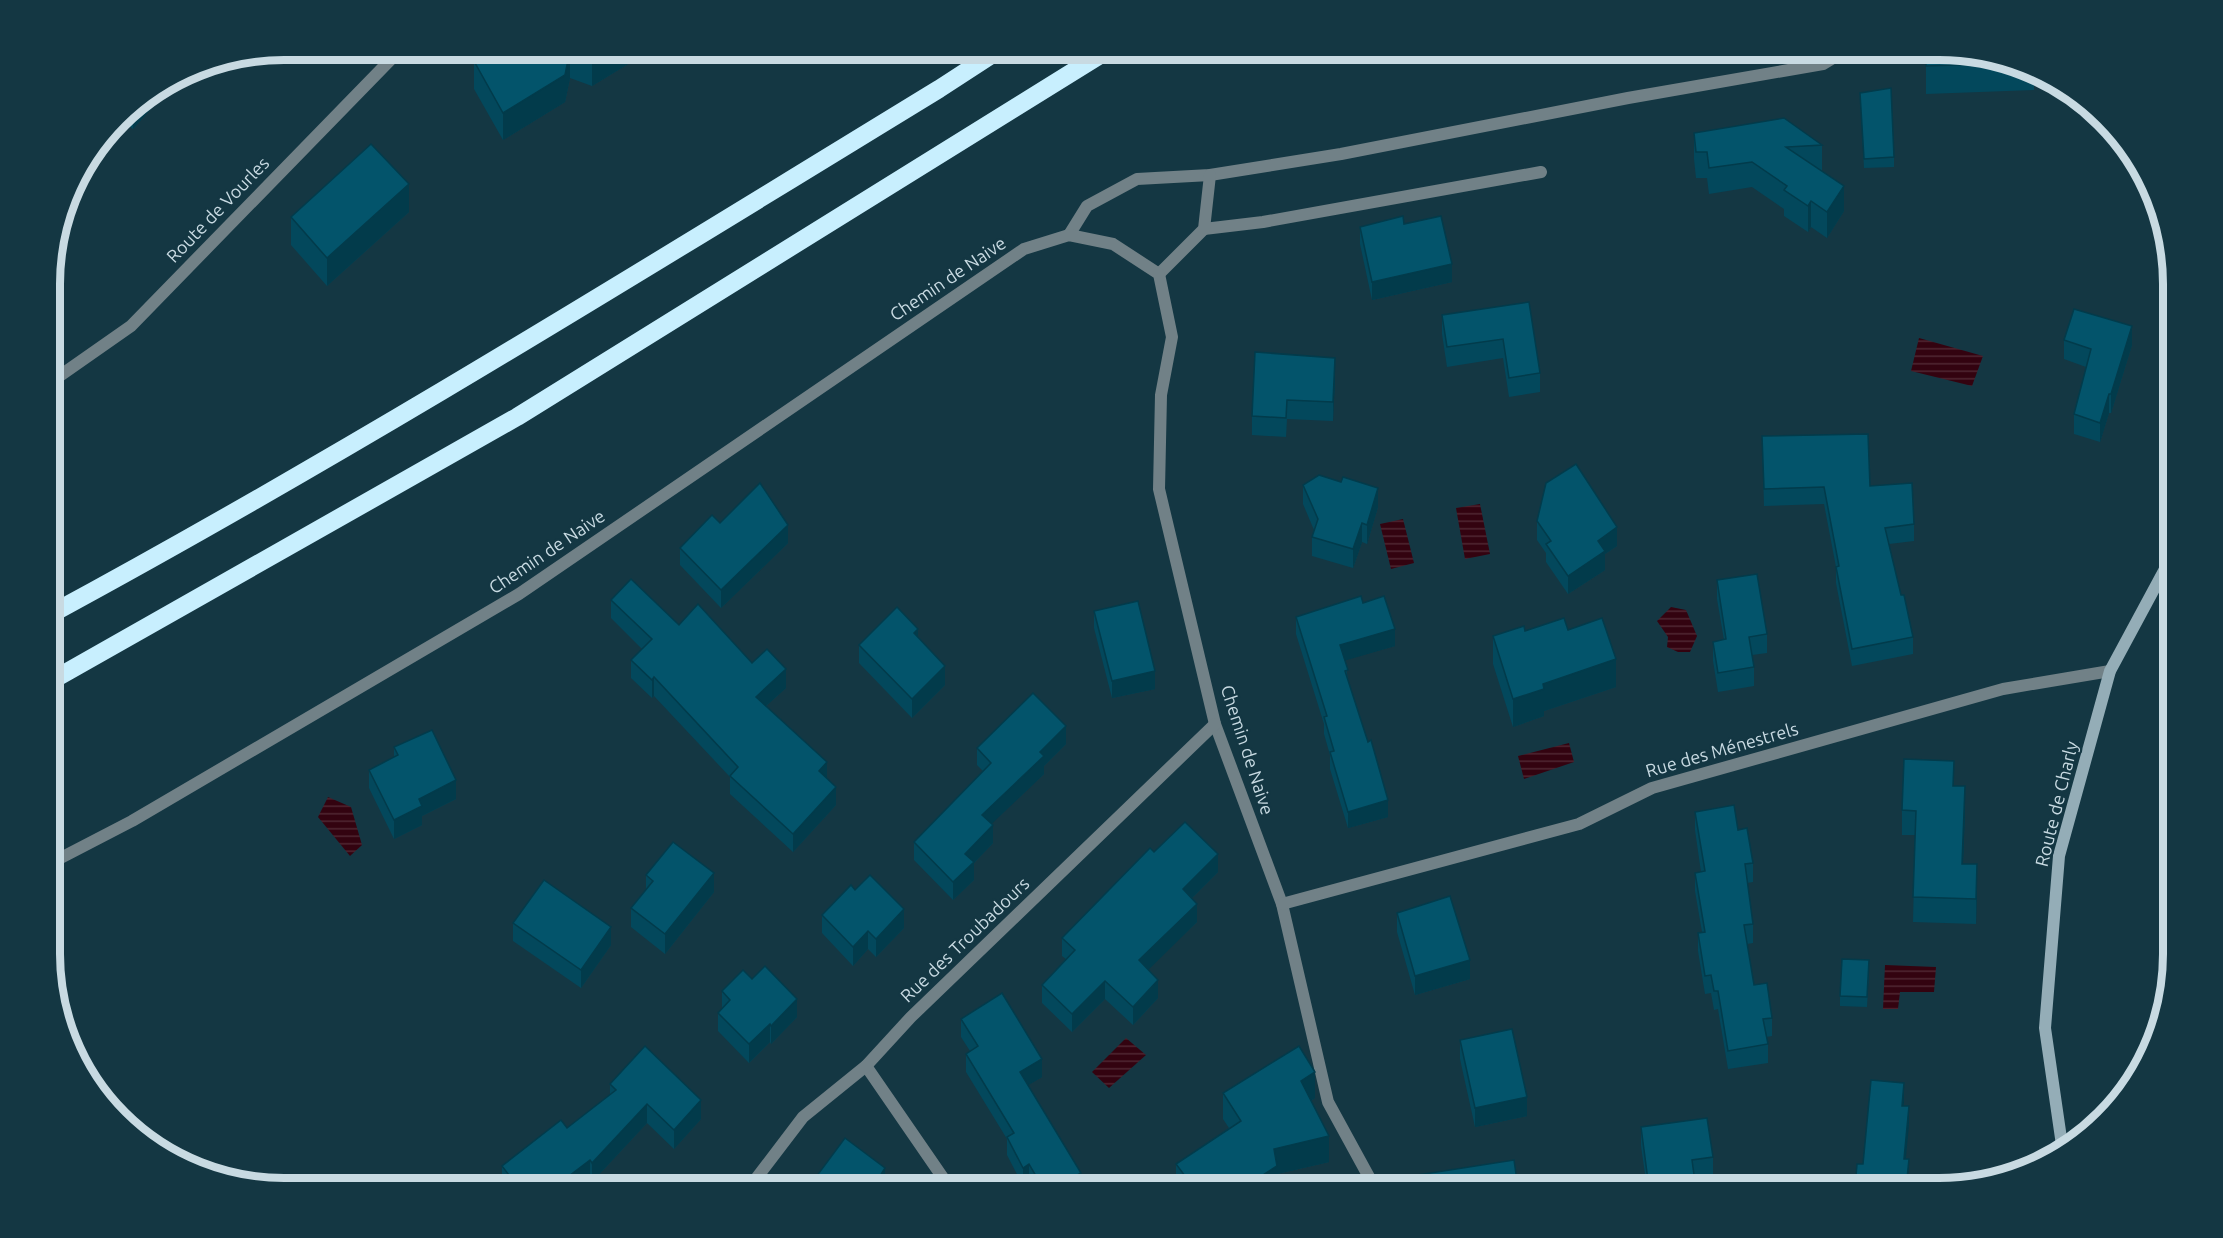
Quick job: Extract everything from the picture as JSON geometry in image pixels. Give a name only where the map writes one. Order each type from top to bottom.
[{"type":"highway","points":[[60,609],[460,382],[983,60]]},
{"type":"highway","points":[[60,676],[517,417],[1092,60]]},
{"type":"main road","name":"Route de Charly","points":[[2061,1142],[2045,1028],[2059,856],[2110,671],[2163,573]]},
{"type":"street","name":"Route de Vourles","points":[[60,376],[130,326],[390,60]]},
{"type":"street","points":[[1069,235],[1087,206],[1137,178],[1210,175],[1341,154],[1628,98],[1823,64],[1829,60]]},
{"type":"street","points":[[1159,274],[1204,229],[1263,222],[1541,172]]},
{"type":"street","points":[[1204,229],[1210,175]]},
{"type":"street","name":"Chemin de Naive","points":[[60,858],[142,815],[519,594],[1024,249],[1069,235],[1113,244],[1159,274],[1172,337],[1161,395],[1159,489],[1215,724],[1282,904],[1328,1102],[1370,1178]]},
{"type":"street","name":"Rue des Ménestrels","points":[[1282,904],[1580,824],[1652,788],[1674,781],[2003,689],[2110,671]]},
{"type":"street","name":"Rue des Troubadours","points":[[757,1178],[803,1117],[866,1065],[911,1017],[1215,724]]},
{"type":"street","points":[[866,1065],[943,1178]]},
{"type":"shaded area","points":[[1919,338],[1983,356],[1972,386],[1911,371]]},
{"type":"shaded area","points":[[1480,504],[1490,554],[1465,559],[1456,508]]},
{"type":"shaded area","points":[[1403,519],[1414,563],[1391,569],[1380,524]]},
{"type":"shaded area","points":[[1671,607],[1686,610],[1697,636],[1690,652],[1678,652],[1667,647],[1668,637],[1657,621]]},
{"type":"shaded area","points":[[1569,743],[1574,762],[1524,779],[1518,756]]},
{"type":"shaded area","points":[[328,797],[351,807],[362,845],[350,856],[318,817]]},
{"type":"shaded area","points":[[1885,965],[1936,967],[1934,992],[1900,992],[1898,1009],[1883,1009]]},
{"type":"shaded area","points":[[1126,1038],[1146,1055],[1109,1088],[1092,1072]]},
{"type":"building","points":[[568,60],[565,75],[503,113],[474,61]]},
{"type":"building","points":[[1926,60],[1954,60],[1983,64],[1926,66]]},
{"type":"building","points":[[1891,88],[1894,157],[1864,159],[1860,93]]},
{"type":"building","points":[[1784,118],[1822,145],[1786,147],[1844,186],[1827,212],[1811,201],[1808,206],[1784,190],[1787,186],[1752,162],[1709,168],[1707,152],[1696,152],[1694,133]]},
{"type":"building","points":[[371,144],[409,184],[327,258],[291,217]]},
{"type":"building","points":[[1403,216],[1404,224],[1441,216],[1452,264],[1372,282],[1360,227]]},
{"type":"building","points":[[1529,302],[1540,373],[1509,378],[1503,339],[1447,347],[1442,315]]},
{"type":"building","points":[[2074,309],[2132,326],[2100,423],[2074,414],[2091,349],[2064,340]]},
{"type":"building","points":[[1255,352],[1335,358],[1333,402],[1287,400],[1286,418],[1252,416]]},
{"type":"building","points":[[1868,434],[1870,486],[1912,483],[1914,524],[1885,528],[1913,637],[1852,649],[1836,567],[1839,566],[1824,487],[1764,489],[1762,436]]},
{"type":"building","points":[[1576,464],[1617,527],[1598,541],[1605,551],[1568,576],[1546,544],[1551,541],[1537,521],[1546,483]]},
{"type":"building","points":[[1319,475],[1341,482],[1343,477],[1378,488],[1367,525],[1362,523],[1353,549],[1312,537],[1318,519],[1303,485]]},
{"type":"building","points":[[760,483],[788,525],[721,590],[680,548],[712,515],[720,523]]},
{"type":"building","points":[[1757,574],[1767,634],[1749,637],[1754,667],[1718,673],[1713,642],[1726,639],[1717,580]]},
{"type":"building","points":[[631,579],[679,625],[698,604],[752,663],[767,649],[786,669],[756,697],[827,762],[819,771],[836,787],[793,834],[730,776],[738,767],[654,677],[652,680],[631,660],[652,639],[611,600]]},
{"type":"building","points":[[1361,596],[1363,603],[1384,596],[1395,629],[1340,645],[1348,670],[1345,671],[1368,742],[1371,740],[1388,800],[1348,812],[1330,752],[1334,751],[1324,717],[1327,716],[1296,617]]},
{"type":"building","points":[[1138,601],[1155,671],[1112,681],[1094,611]]},
{"type":"building","points":[[897,607],[918,629],[914,633],[945,666],[912,699],[859,645]]},
{"type":"building","points":[[1564,618],[1568,630],[1602,618],[1616,659],[1543,684],[1544,689],[1513,699],[1493,636],[1524,626],[1525,631]]},
{"type":"building","points":[[1033,693],[1066,726],[1040,752],[1044,756],[982,815],[993,825],[965,854],[974,862],[953,882],[914,842],[991,763],[977,748]]},
{"type":"building","points":[[432,730],[456,780],[419,799],[422,806],[394,820],[369,770],[398,755],[394,747]]},
{"type":"building","points":[[1904,759],[1954,761],[1953,786],[1965,786],[1962,864],[1977,864],[1976,899],[1913,897],[1916,811],[1902,810]]},
{"type":"building","points":[[1734,805],[1738,830],[1747,828],[1753,863],[1745,864],[1753,924],[1744,925],[1754,985],[1767,983],[1772,1018],[1763,1019],[1768,1044],[1728,1051],[1718,991],[1714,991],[1711,975],[1705,976],[1698,933],[1705,932],[1695,873],[1705,871],[1695,812]]},
{"type":"building","points":[[1185,822],[1218,854],[1183,889],[1197,904],[1139,960],[1158,980],[1133,1007],[1105,981],[1072,1014],[1042,985],[1075,950],[1062,938],[1150,848],[1154,852]]},
{"type":"building","points":[[673,842],[714,873],[665,934],[631,908],[653,881],[646,875]]},
{"type":"building","points":[[870,875],[904,909],[876,939],[868,931],[853,947],[822,915],[851,885],[855,890]]},
{"type":"building","points":[[544,880],[611,927],[581,970],[513,923]]},
{"type":"building","points":[[1450,896],[1470,960],[1415,976],[1397,913]]},
{"type":"building","points":[[1842,959],[1869,960],[1867,997],[1840,996]]},
{"type":"building","points":[[765,966],[797,999],[771,1026],[770,1024],[749,1044],[718,1013],[730,1000],[722,991],[743,970],[752,979]]},
{"type":"building","points":[[1002,993],[1042,1059],[1020,1072],[1081,1173],[1072,1178],[1037,1178],[1029,1164],[1023,1168],[1007,1137],[1014,1133],[966,1054],[978,1046],[961,1019]]},
{"type":"building","points":[[1512,1029],[1527,1097],[1475,1108],[1460,1040]]},
{"type":"building","points":[[645,1046],[701,1100],[674,1130],[647,1104],[592,1163],[590,1160],[566,1178],[511,1178],[502,1166],[561,1120],[567,1128],[616,1090],[610,1084]]},
{"type":"building","points":[[1299,1046],[1315,1072],[1301,1081],[1329,1136],[1274,1149],[1277,1166],[1263,1175],[1265,1178],[1186,1178],[1176,1164],[1241,1121],[1223,1093]]},
{"type":"building","points":[[1871,1080],[1904,1083],[1902,1106],[1909,1106],[1904,1159],[1909,1159],[1907,1178],[1856,1178],[1857,1164],[1863,1164]]},
{"type":"building","points":[[1707,1118],[1713,1157],[1692,1160],[1694,1178],[1648,1178],[1641,1127]]},
{"type":"building","points":[[845,1138],[885,1168],[880,1176],[883,1178],[816,1177]]},
{"type":"building","points":[[1514,1160],[1517,1178],[1398,1178]]}]
